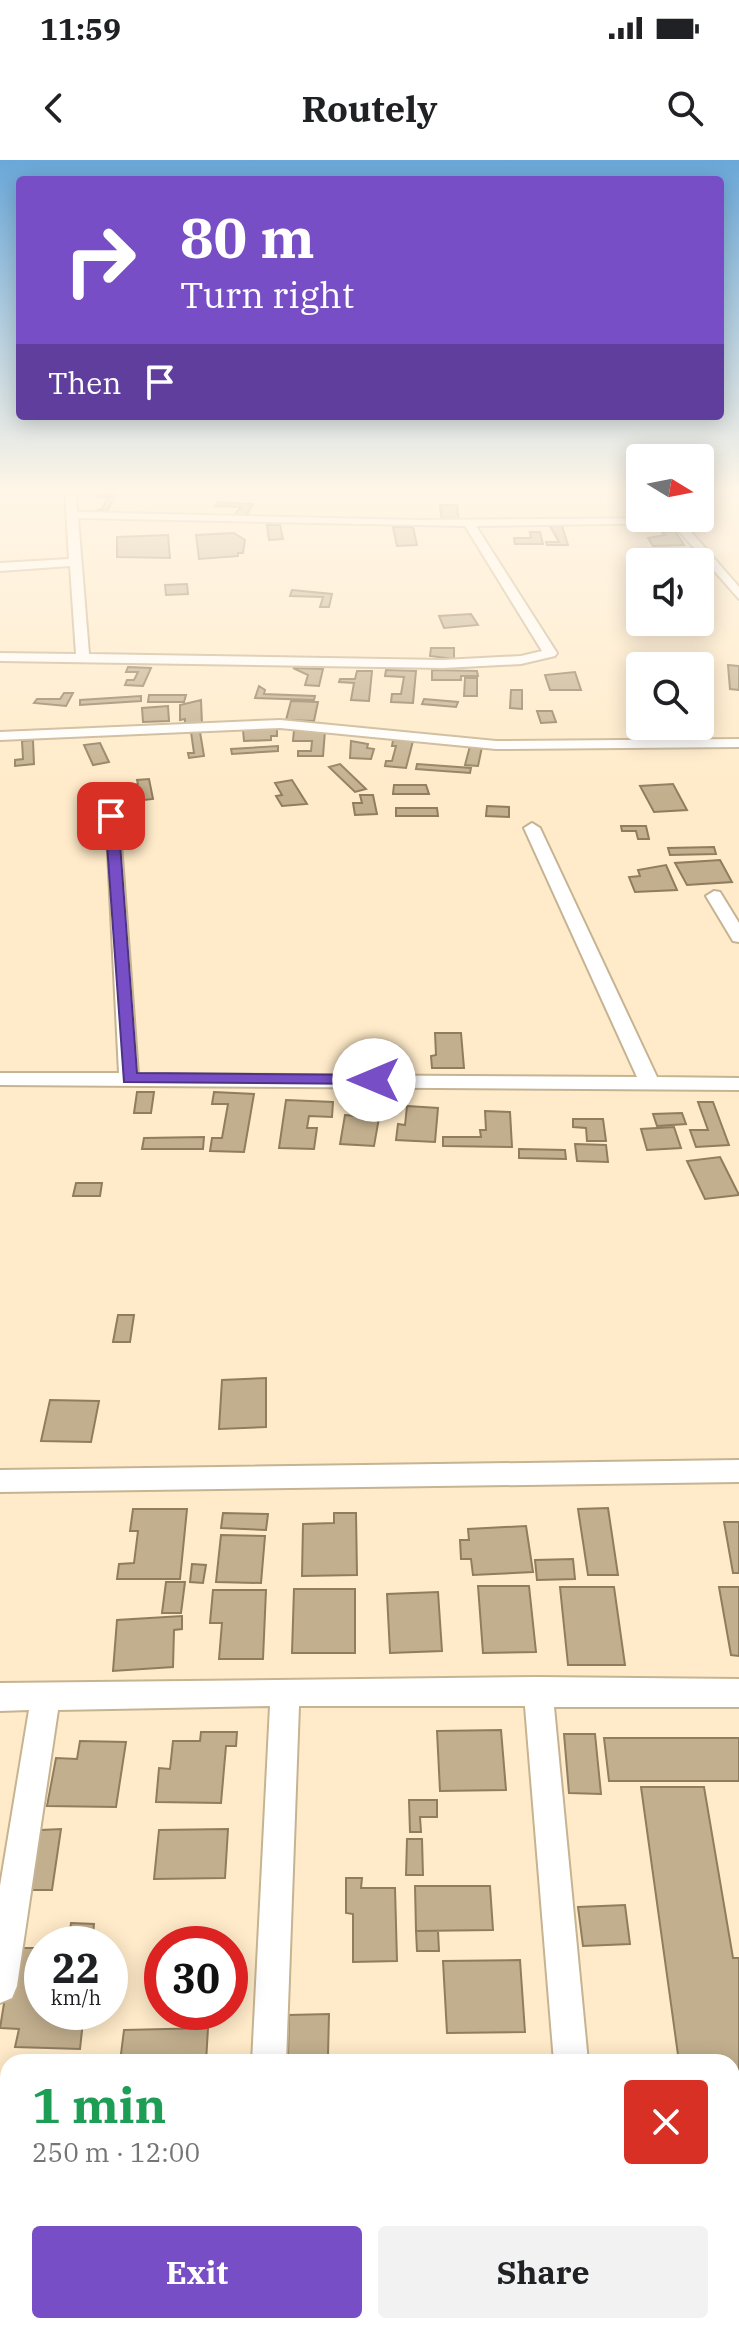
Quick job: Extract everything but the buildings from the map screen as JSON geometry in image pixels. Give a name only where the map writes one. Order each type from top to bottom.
[{"type":"street","points":[[77,591],[83,661]]},
{"type":"street","points":[[0,657],[83,661],[443,664],[544,657],[550,653],[511,591]]},
{"type":"street","points":[[0,736],[280,724],[496,745],[739,743]]},
{"type":"street","points":[[111,816],[129,1078]]},
{"type":"street","points":[[532,828],[650,1083]]},
{"type":"street","points":[[714,896],[739,937]]},
{"type":"street","points":[[0,1079],[739,1084]]},
{"type":"street","points":[[0,1481],[739,1471]]},
{"type":"street","points":[[538,1691],[570,2054]]},
{"type":"street","points":[[269,2054],[285,1692]]},
{"type":"street","points":[[0,1697],[285,1692],[739,1693]]},
{"type":"street","points":[[0,1986],[46,1696]]},
{"type":"route","points":[[111,816],[129,1078],[374,1080]]}]
